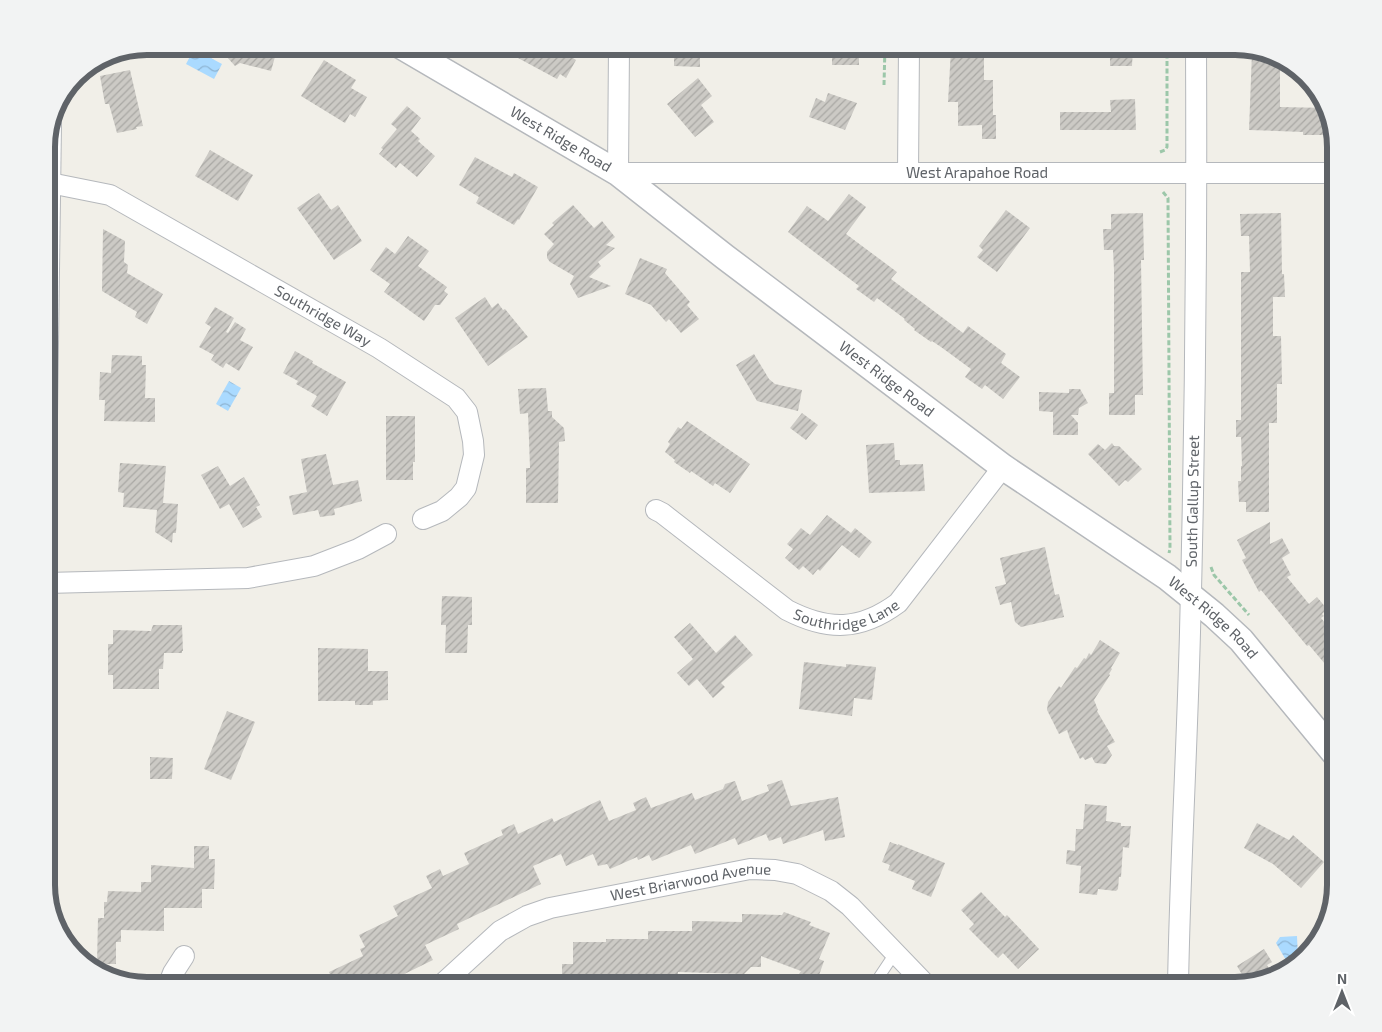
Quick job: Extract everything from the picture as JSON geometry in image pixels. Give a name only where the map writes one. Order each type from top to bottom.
[{"type":"street","name":"West Ridge Road","points":[[417,55],[618,173],[725,257],[1003,467],[1167,577],[1241,640],[1327,743]]},
{"type":"street","points":[[618,173],[619,55]]},
{"type":"street","points":[[908,173],[909,55]]},
{"type":"street","name":"South Gallup Street","points":[[1178,977],[1190,595],[1197,173],[1196,55]]},
{"type":"street","name":"West Arapahoe Road","points":[[618,173],[1327,173]]},
{"type":"street","name":"Southridge Way","points":[[55,183],[110,195],[379,348],[456,398],[467,412],[474,441],[474,455],[466,488],[460,497],[442,511],[423,519]]},
{"type":"street","name":"Southridge Lane","points":[[656,510],[787,610],[811,621],[837,626],[875,617],[898,603],[1003,467]]},
{"type":"street","points":[[55,583],[248,578],[314,566],[358,549],[386,534]]},
{"type":"street","name":"West Briarwood Avenue","points":[[450,977],[500,931],[527,916],[550,908],[750,869],[775,870],[797,874],[831,891],[850,906],[918,977]]},
{"type":"street","points":[[171,977],[184,956]]},
{"type":"lane","points":[[879,977],[895,952]]},
{"type":"path","points":[[884,85],[885,55]]},
{"type":"path","points":[[1152,152],[1161,152],[1166,147],[1167,55]]},
{"type":"path","points":[[1159,190],[1164,192],[1168,198],[1170,549],[1168,554],[1162,557]]},
{"type":"path","points":[[1210,562],[1214,575],[1219,580]]},
{"type":"water","points":[[191,55],[205,55],[222,64],[214,79],[186,64]]},
{"type":"water","points":[[229,381],[241,388],[228,411],[216,404]]},
{"type":"water","points":[[1297,936],[1298,952],[1286,961],[1276,943],[1280,937]]},
{"type":"building","points":[[225,55],[275,55],[271,71],[240,63],[235,66]]},
{"type":"building","points":[[520,55],[570,55],[576,60],[566,78],[560,74],[557,79],[518,58]]},
{"type":"building","points":[[674,55],[700,55],[700,67],[674,66]]},
{"type":"building","points":[[832,55],[859,55],[859,65],[832,65]]},
{"type":"building","points":[[951,55],[984,55],[984,80],[993,80],[993,115],[996,115],[996,139],[982,139],[982,125],[958,126],[958,102],[948,102]]},
{"type":"building","points":[[1110,55],[1133,55],[1132,66],[1110,66]]},
{"type":"building","points":[[1252,57],[1280,67],[1280,107],[1318,108],[1324,123],[1326,135],[1303,135],[1303,132],[1249,130]]},
{"type":"building","points":[[324,60],[356,80],[351,88],[367,97],[355,117],[350,114],[345,123],[301,96]]},
{"type":"building","points":[[130,70],[143,126],[117,133],[109,104],[105,104],[100,76]]},
{"type":"building","points":[[698,78],[712,96],[701,105],[714,122],[695,137],[667,104]]},
{"type":"building","points":[[828,93],[857,103],[845,130],[809,117],[816,98],[825,102]]},
{"type":"building","points":[[1135,99],[1136,130],[1060,130],[1060,112],[1111,112],[1110,100]]},
{"type":"building","points":[[407,106],[421,118],[411,131],[420,139],[418,141],[435,156],[417,177],[400,163],[396,168],[379,154],[383,149],[381,148],[397,129],[391,124]]},
{"type":"building","points":[[210,150],[253,175],[238,201],[195,176]]},
{"type":"building","points":[[475,157],[512,177],[514,173],[538,187],[519,220],[514,225],[476,203],[479,197],[459,185]]},
{"type":"building","points":[[319,193],[331,210],[338,205],[362,241],[334,260],[297,208]]},
{"type":"building","points":[[849,194],[866,207],[846,234],[897,272],[891,279],[963,333],[968,326],[1006,354],[1001,363],[1020,377],[1003,399],[985,385],[982,389],[965,377],[971,369],[914,330],[905,319],[877,298],[874,302],[856,289],[859,286],[788,232],[807,206],[828,221]]},
{"type":"building","points":[[573,205],[594,228],[602,221],[615,237],[606,245],[615,248],[598,262],[601,266],[589,277],[611,286],[578,298],[570,284],[574,276],[550,262],[547,258],[547,252],[554,244],[544,234],[554,225],[552,223]]},
{"type":"building","points":[[1006,210],[1030,228],[997,272],[977,257],[983,250],[979,246]]},
{"type":"building","points":[[1143,213],[1144,260],[1141,260],[1143,395],[1135,395],[1135,415],[1109,415],[1109,393],[1114,393],[1114,270],[1113,250],[1104,250],[1103,229],[1111,229],[1111,214]]},
{"type":"building","points":[[1281,213],[1282,274],[1284,274],[1285,297],[1273,297],[1273,336],[1281,336],[1282,384],[1277,384],[1277,423],[1269,423],[1269,512],[1246,512],[1246,502],[1239,502],[1238,481],[1241,481],[1242,466],[1241,437],[1236,437],[1236,420],[1241,420],[1241,272],[1250,272],[1249,236],[1241,236],[1240,214]]},
{"type":"building","points":[[103,229],[125,241],[124,262],[128,265],[127,273],[163,294],[147,324],[135,317],[137,312],[102,291]]},
{"type":"building","points":[[408,236],[429,251],[418,266],[447,287],[444,291],[448,294],[440,305],[435,305],[424,321],[384,292],[390,284],[370,270],[386,247],[395,254]]},
{"type":"building","points":[[640,258],[667,269],[665,273],[690,302],[687,305],[699,319],[681,333],[669,319],[666,322],[651,305],[625,294]]},
{"type":"building","points":[[485,297],[492,308],[498,303],[503,310],[505,309],[528,337],[488,366],[455,318]]},
{"type":"building","points":[[215,307],[234,318],[226,332],[228,333],[235,322],[246,329],[240,340],[253,347],[239,371],[226,363],[223,368],[211,360],[214,355],[199,347],[211,327],[205,323]]},
{"type":"building","points":[[295,351],[346,382],[327,416],[311,406],[317,396],[296,384],[298,381],[283,373]]},
{"type":"building","points":[[754,354],[769,379],[775,384],[802,390],[798,411],[757,401],[736,365]]},
{"type":"building","points":[[112,355],[142,356],[142,365],[146,365],[145,398],[155,398],[155,422],[104,421],[105,400],[99,400],[100,372],[111,373]]},
{"type":"building","points":[[546,388],[548,411],[552,411],[552,417],[564,428],[565,441],[559,442],[558,503],[526,503],[526,468],[530,468],[528,413],[520,414],[518,389]]},
{"type":"building","points":[[1069,389],[1080,389],[1088,403],[1079,408],[1078,415],[1071,415],[1078,423],[1078,435],[1053,435],[1053,412],[1039,411],[1039,392],[1069,393]]},
{"type":"building","points":[[802,413],[818,425],[806,440],[790,428]]},
{"type":"building","points":[[386,416],[415,416],[413,480],[386,480]]},
{"type":"building","points":[[687,421],[750,464],[730,493],[715,483],[713,486],[691,471],[690,473],[674,462],[675,460],[665,452],[670,444],[668,442],[678,427],[681,429]]},
{"type":"building","points":[[894,443],[895,460],[900,460],[900,465],[923,464],[925,491],[869,493],[866,445]]},
{"type":"building","points":[[1112,443],[1114,446],[1119,446],[1142,469],[1128,482],[1125,480],[1119,486],[1088,454],[1098,444],[1105,450]]},
{"type":"building","points":[[326,454],[333,485],[358,480],[362,501],[334,509],[335,515],[320,517],[318,510],[293,515],[289,496],[307,492],[301,459]]},
{"type":"building","points":[[120,463],[166,466],[163,503],[178,504],[176,533],[173,533],[172,543],[155,532],[157,510],[123,507],[124,493],[118,492]]},
{"type":"building","points":[[218,466],[230,486],[244,477],[260,505],[256,507],[262,517],[243,528],[229,504],[220,509],[201,475]]},
{"type":"building","points":[[827,515],[851,533],[855,528],[872,542],[859,558],[842,545],[820,571],[818,569],[813,575],[803,566],[799,570],[785,558],[793,549],[787,544],[801,528],[810,535]]},
{"type":"building","points":[[1270,522],[1270,544],[1282,538],[1290,553],[1282,558],[1291,575],[1287,577],[1309,604],[1317,597],[1327,609],[1321,618],[1327,625],[1327,666],[1309,645],[1307,646],[1261,590],[1259,592],[1242,560],[1246,558],[1237,540]]},
{"type":"building","points":[[1045,547],[1055,595],[1059,594],[1064,617],[1021,627],[1015,622],[1011,602],[1000,605],[995,587],[1006,584],[1000,558]]},
{"type":"building","points":[[442,596],[472,597],[472,625],[468,625],[467,653],[445,653],[446,625],[441,625]]},
{"type":"building","points":[[690,623],[716,653],[735,635],[753,655],[721,683],[725,687],[713,698],[697,679],[689,686],[677,673],[693,659],[674,637]]},
{"type":"building","points":[[153,625],[182,625],[182,653],[164,653],[163,669],[159,669],[159,689],[113,689],[113,675],[108,675],[108,644],[113,644],[113,630],[151,631]]},
{"type":"building","points":[[1100,640],[1120,653],[1111,668],[1110,675],[1094,700],[1097,711],[1115,742],[1107,746],[1112,755],[1106,764],[1095,763],[1092,757],[1085,760],[1083,757],[1080,759],[1067,730],[1059,734],[1047,710],[1048,702],[1059,686],[1061,688],[1075,667],[1077,668],[1084,658],[1086,659],[1089,653],[1091,655]]},
{"type":"building","points":[[318,648],[368,649],[368,671],[388,671],[388,700],[373,701],[373,705],[355,705],[355,701],[318,701]]},
{"type":"building","points":[[804,662],[846,667],[846,664],[876,667],[872,700],[854,698],[852,716],[799,709]]},
{"type":"building","points":[[227,711],[255,722],[231,780],[204,769]]},
{"type":"building","points":[[150,757],[173,758],[172,779],[150,779]]},
{"type":"building","points":[[782,780],[791,806],[838,797],[845,837],[825,841],[823,830],[783,844],[781,837],[769,841],[766,834],[738,845],[735,838],[695,854],[691,845],[652,861],[649,855],[638,860],[637,857],[610,869],[607,864],[598,866],[593,854],[566,866],[561,854],[533,866],[541,884],[457,924],[459,929],[425,945],[433,960],[398,977],[331,977],[329,972],[363,956],[360,949],[365,947],[359,935],[398,916],[393,906],[432,888],[426,876],[440,869],[443,876],[469,864],[464,853],[503,835],[501,830],[514,824],[518,834],[552,818],[554,822],[600,800],[609,821],[636,810],[633,803],[646,797],[651,808],[692,793],[695,800],[723,789],[725,784],[735,781],[742,801],[769,791],[767,785]]},
{"type":"building","points":[[1085,804],[1107,806],[1106,821],[1121,823],[1121,826],[1131,826],[1129,848],[1123,847],[1121,877],[1119,877],[1118,889],[1116,891],[1098,889],[1097,895],[1079,893],[1081,866],[1066,864],[1067,850],[1075,851],[1076,829],[1083,829]]},
{"type":"building","points":[[1257,823],[1289,840],[1293,835],[1324,862],[1301,888],[1273,864],[1244,848]]},
{"type":"building","points":[[890,842],[945,863],[931,897],[912,889],[915,881],[888,870],[890,865],[882,862]]},
{"type":"building","points":[[194,846],[209,846],[209,859],[215,859],[214,889],[202,889],[202,908],[164,908],[164,931],[121,930],[121,942],[116,942],[116,964],[101,964],[97,962],[98,918],[104,918],[104,902],[107,902],[108,891],[141,892],[141,882],[151,882],[151,865],[194,868]]},
{"type":"building","points":[[981,892],[1005,917],[1007,915],[1039,949],[1018,969],[1003,953],[998,958],[969,929],[974,924],[961,910]]},
{"type":"building","points":[[784,912],[811,922],[809,925],[830,933],[819,959],[824,961],[818,977],[807,977],[799,974],[801,971],[761,956],[761,967],[751,967],[744,974],[678,972],[678,977],[562,977],[562,964],[573,964],[573,942],[606,942],[606,939],[648,939],[648,931],[692,931],[692,921],[742,922],[742,914],[782,915]]},
{"type":"building","points":[[1264,949],[1272,962],[1267,965],[1270,970],[1247,976],[1243,976],[1237,966]]}]
